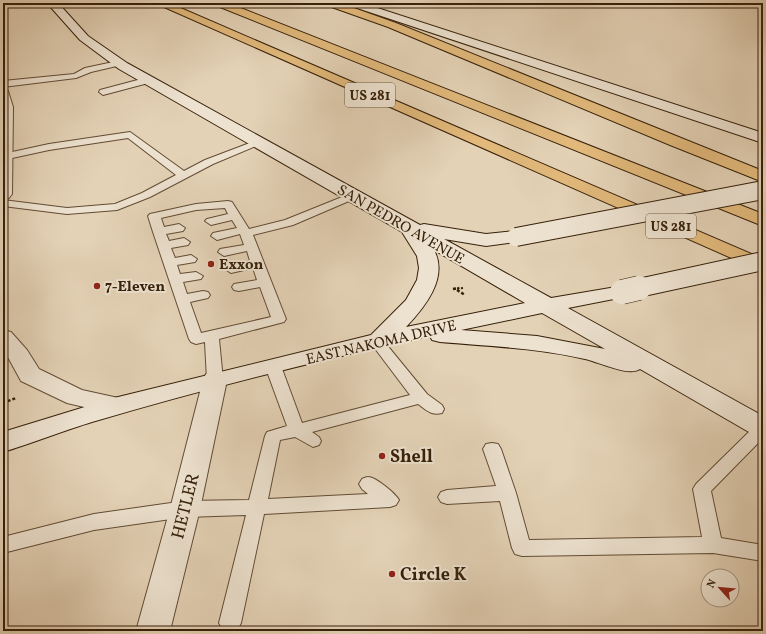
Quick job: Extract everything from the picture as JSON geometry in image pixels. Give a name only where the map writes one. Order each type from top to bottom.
[{"type":"highway","name":"US 281","points":[[160,3],[763,266]]},
{"type":"highway","name":"US 281","points":[[219,3],[763,220]]},
{"type":"highway","points":[[330,3],[392,25],[763,177]]},
{"type":"main road","name":"SAN PEDRO AVENUE","points":[[52,3],[84,38],[118,63],[763,428]]},
{"type":"main road","points":[[352,3],[763,138]]},
{"type":"main road","points":[[3,94],[6,107],[3,194]]},
{"type":"main road","points":[[405,226],[465,238],[486,240],[516,237],[763,190]]},
{"type":"main road","points":[[377,342],[398,324],[411,308],[427,278],[427,256],[420,243],[405,226]]},
{"type":"main road","name":"EAST NAKOMA DRIVE","points":[[3,442],[43,427],[114,406],[273,366],[544,305],[622,292],[763,261]]},
{"type":"main road","points":[[417,333],[527,343],[589,353],[614,359],[691,388]]},
{"type":"main road","points":[[3,336],[19,355],[30,375],[76,397],[114,406]]},
{"type":"main road","name":"HETLER","points":[[153,631],[185,509],[215,380]]},
{"type":"lane","points":[[3,84],[76,76],[88,70],[118,63]]},
{"type":"lane","points":[[103,92],[149,80]]},
{"type":"lane","points":[[4,157],[49,147],[130,135],[183,175]]},
{"type":"lane","points":[[3,203],[67,211],[117,207],[146,195],[209,162],[258,142]]},
{"type":"lane","points":[[217,236],[289,223],[352,196]]},
{"type":"lane","points":[[228,204],[236,216],[251,246],[279,319],[196,340],[154,216],[196,207],[228,204]]},
{"type":"lane","points":[[210,221],[236,216]]},
{"type":"lane","points":[[159,232],[179,228]]},
{"type":"lane","points":[[164,246],[184,242]]},
{"type":"lane","points":[[224,252],[251,246]]},
{"type":"lane","points":[[170,263],[190,259]]},
{"type":"lane","points":[[231,269],[258,264]]},
{"type":"lane","points":[[176,279],[196,276]]},
{"type":"lane","points":[[239,287],[265,282]]},
{"type":"lane","points":[[182,298],[203,295]]},
{"type":"lane","points":[[212,336],[215,380]]},
{"type":"lane","points":[[377,342],[421,398],[436,409]]},
{"type":"lane","points":[[273,366],[297,430],[313,441]]},
{"type":"lane","points":[[230,623],[272,436],[421,398]]},
{"type":"lane","points":[[713,545],[702,489],[763,428]]},
{"type":"lane","points":[[492,449],[507,493],[522,548],[713,545],[763,553]]},
{"type":"lane","points":[[3,545],[94,522],[185,509],[390,500],[368,484]]},
{"type":"lane","points":[[447,497],[507,493]]},
{"type":"path","points":[[451,289],[470,287]]},
{"type":"path","points":[[456,289],[465,295]]},
{"type":"place","name":"Exxon","points":[[211,264]]},
{"type":"place","name":"7-Eleven","points":[[97,286]]},
{"type":"place","name":"Shell","points":[[382,456]]},
{"type":"place","name":"Circle K","points":[[392,574]]}]
